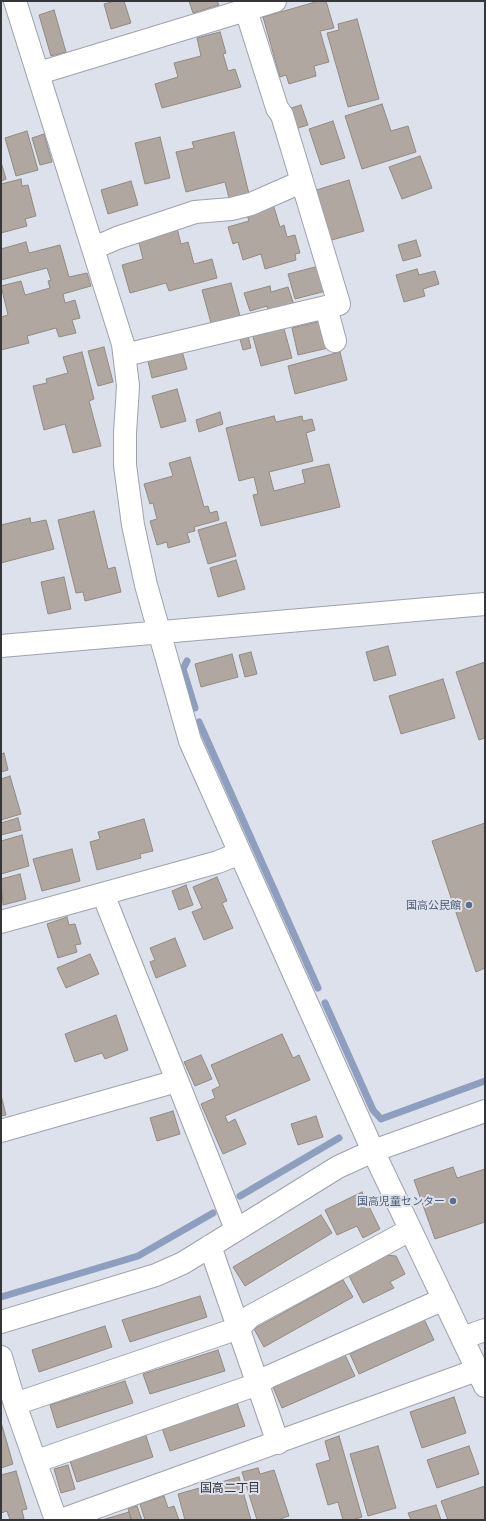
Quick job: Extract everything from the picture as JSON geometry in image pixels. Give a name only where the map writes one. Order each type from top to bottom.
[{"type":"street","points":[[15,1],[94,248],[125,355],[128,386],[125,445],[129,505],[143,571],[159,633],[190,741],[373,1151],[481,1378],[278,1443],[60,1520]]},
{"type":"street","points":[[39,73],[275,1]]},
{"type":"street","points":[[125,355],[339,304],[282,115],[277,108],[246,10]]},
{"type":"street","points":[[94,248],[118,238],[195,212],[231,209],[251,204],[301,182]]},
{"type":"street","points":[[326,307],[335,341]]},
{"type":"street","points":[[1,646],[485,604]]},
{"type":"street","points":[[1,922],[218,862],[240,853]]},
{"type":"street","points":[[103,894],[236,1229]]},
{"type":"street","points":[[1,1131],[177,1081]]},
{"type":"street","points":[[1,1322],[156,1274],[183,1263],[338,1167],[373,1151],[485,1111]]},
{"type":"street","points":[[10,1404],[239,1328],[251,1316],[410,1230]]},
{"type":"street","points":[[210,1246],[278,1443]]},
{"type":"street","points":[[37,1461],[258,1384],[268,1377],[444,1299]]},
{"type":"street","points":[[462,1338],[485,1330]]},
{"type":"street","points":[[1,1357],[10,1404],[37,1461],[56,1520]]},
{"type":"building","points":[[115,1],[124,1],[131,23],[111,29],[104,4]]},
{"type":"building","points":[[189,1],[217,1],[219,5],[193,13]]},
{"type":"building","points":[[319,1],[326,1],[334,28],[320,31],[329,62],[314,66],[316,76],[289,84],[286,75],[280,77],[263,17]]},
{"type":"building","points":[[54,10],[66,52],[51,56],[39,15]]},
{"type":"building","points":[[357,19],[379,99],[348,107],[327,33],[339,30],[338,24]]},
{"type":"building","points":[[220,32],[226,53],[223,54],[228,71],[235,69],[241,87],[162,108],[155,84],[178,77],[174,63],[201,56],[197,38]]},
{"type":"building","points":[[382,104],[391,131],[408,126],[416,152],[362,169],[345,116]]},
{"type":"building","points":[[301,105],[308,125],[295,129],[288,109]]},
{"type":"building","points":[[333,121],[345,158],[321,165],[309,129]]},
{"type":"building","points":[[27,131],[38,170],[16,176],[5,138]]},
{"type":"building","points":[[234,132],[249,194],[229,198],[225,182],[186,192],[176,152],[194,148],[192,142]]},
{"type":"building","points":[[44,134],[52,162],[40,165],[32,138]]},
{"type":"building","points":[[160,137],[170,178],[145,184],[135,143]]},
{"type":"building","points":[[420,156],[432,188],[402,199],[389,167]]},
{"type":"building","points":[[1,162],[6,179],[1,181]]},
{"type":"building","points":[[21,179],[22,186],[28,185],[36,216],[25,219],[27,226],[1,233],[1,184]]},
{"type":"building","points":[[349,180],[364,231],[328,241],[313,191]]},
{"type":"building","points":[[131,181],[138,205],[108,214],[101,190]]},
{"type":"building","points":[[273,204],[280,227],[284,225],[287,237],[295,235],[300,253],[295,254],[296,260],[265,269],[261,254],[243,260],[238,242],[233,244],[228,227],[249,221],[246,212]]},
{"type":"building","points":[[177,228],[181,244],[188,242],[194,264],[212,259],[217,278],[169,291],[166,283],[130,293],[122,265],[143,259],[138,239]]},
{"type":"building","points":[[416,240],[421,256],[403,261],[398,245]]},
{"type":"building","points":[[26,242],[29,253],[60,245],[69,277],[87,273],[91,286],[63,294],[65,303],[75,300],[80,318],[72,320],[76,333],[59,337],[56,328],[27,336],[29,343],[1,350],[1,317],[8,315],[1,286],[21,281],[25,295],[50,288],[48,281],[51,280],[47,268],[1,280],[1,249]]},
{"type":"building","points":[[319,266],[326,291],[295,299],[288,274]]},
{"type":"building","points":[[417,269],[419,275],[435,271],[439,284],[423,289],[425,296],[404,302],[396,275]]},
{"type":"building","points":[[231,283],[240,316],[211,323],[202,290]]},
{"type":"building","points":[[270,286],[271,292],[288,287],[294,305],[269,313],[267,306],[250,311],[244,293]]},
{"type":"building","points":[[322,321],[328,348],[298,355],[292,328]]},
{"type":"building","points":[[283,325],[292,358],[261,366],[252,333]]},
{"type":"building","points":[[248,336],[251,348],[243,350],[240,339]]},
{"type":"building","points":[[104,347],[113,382],[98,386],[88,351]]},
{"type":"building","points":[[181,347],[187,369],[152,378],[147,357]]},
{"type":"building","points":[[82,352],[94,399],[89,401],[101,446],[73,453],[65,424],[44,430],[33,386],[47,383],[46,379],[68,373],[63,357]]},
{"type":"building","points":[[340,352],[347,380],[295,394],[288,366]]},
{"type":"building","points":[[177,389],[186,421],[161,428],[152,396]]},
{"type":"building","points":[[220,412],[223,424],[199,432],[196,420]]},
{"type":"building","points":[[274,416],[276,422],[302,416],[303,421],[312,419],[315,430],[306,433],[313,461],[269,472],[274,491],[305,483],[302,470],[329,464],[340,507],[261,526],[253,495],[258,494],[254,477],[239,481],[226,428]]},
{"type":"building","points":[[190,457],[204,507],[208,506],[210,513],[217,511],[219,520],[194,527],[195,531],[187,533],[190,542],[168,548],[167,542],[157,545],[150,521],[157,519],[153,503],[150,504],[144,484],[173,476],[169,463]]},
{"type":"building","points":[[94,511],[108,569],[115,567],[121,592],[85,601],[83,592],[76,593],[58,520]]},
{"type":"building","points":[[30,518],[31,523],[46,520],[54,549],[1,563],[1,525]]},
{"type":"building","points":[[226,522],[236,556],[208,564],[198,530]]},
{"type":"building","points":[[236,560],[245,589],[218,597],[210,568]]},
{"type":"building","points":[[64,577],[71,609],[48,614],[41,582]]},
{"type":"building","points":[[388,646],[396,675],[374,681],[366,652]]},
{"type":"building","points":[[251,652],[257,674],[245,677],[239,655]]},
{"type":"building","points":[[232,654],[238,677],[201,687],[195,664]]},
{"type":"building","points":[[485,662],[485,738],[479,740],[456,672]]},
{"type":"building","points":[[443,679],[455,718],[401,734],[389,696]]},
{"type":"building","points":[[4,753],[8,770],[1,772],[1,754]]},
{"type":"building","points":[[10,776],[21,814],[1,820],[1,779]]},
{"type":"building","points":[[18,818],[21,830],[1,835],[1,823]]},
{"type":"building","points":[[144,819],[153,851],[140,854],[141,858],[97,870],[90,842],[100,839],[98,832]]},
{"type":"building","name":"国高公民館","points":[[485,823],[485,968],[476,972],[432,841]]},
{"type":"building","points":[[22,835],[29,866],[1,874],[1,841]]},
{"type":"building","points":[[72,849],[80,881],[42,891],[33,859]]},
{"type":"building","points":[[20,874],[26,899],[3,905],[1,879]]},
{"type":"building","points":[[217,877],[227,901],[222,903],[233,928],[204,940],[192,912],[202,908],[193,887]]},
{"type":"building","points":[[186,885],[193,905],[179,910],[172,891]]},
{"type":"building","points":[[67,917],[69,925],[75,924],[81,944],[75,945],[77,952],[58,958],[47,924]]},
{"type":"building","points":[[175,938],[186,966],[156,978],[150,962],[155,960],[150,948]]},
{"type":"building","points":[[90,954],[99,974],[66,988],[57,968]]},
{"type":"building","points":[[116,1015],[128,1050],[105,1059],[102,1053],[75,1062],[65,1034]]},
{"type":"building","points":[[282,1034],[293,1058],[299,1055],[310,1080],[225,1116],[228,1123],[235,1119],[246,1144],[223,1154],[201,1104],[215,1098],[212,1090],[220,1086],[211,1065]]},
{"type":"building","points":[[201,1055],[212,1079],[195,1086],[184,1062]]},
{"type":"building","points":[[2,1099],[6,1115],[1,1116],[1,1100]]},
{"type":"building","points":[[173,1111],[180,1134],[157,1141],[150,1118]]},
{"type":"building","points":[[316,1116],[323,1137],[298,1145],[291,1124]]},
{"type":"building","name":"国高児童センター","points":[[453,1167],[457,1178],[485,1169],[485,1222],[435,1239],[414,1180]]},
{"type":"building","points":[[362,1192],[380,1229],[363,1238],[357,1226],[337,1235],[325,1210]]},
{"type":"building","points":[[321,1215],[332,1233],[245,1286],[233,1267]]},
{"type":"building","points":[[385,1255],[396,1256],[405,1274],[390,1282],[394,1288],[363,1303],[348,1274]]},
{"type":"building","points":[[343,1280],[353,1297],[264,1347],[254,1329]]},
{"type":"building","points":[[200,1296],[207,1317],[130,1342],[122,1320]]},
{"type":"building","points":[[424,1319],[434,1340],[359,1374],[350,1354]]},
{"type":"building","points":[[105,1326],[112,1347],[39,1372],[32,1350]]},
{"type":"building","points":[[218,1350],[225,1371],[150,1394],[143,1374]]},
{"type":"building","points":[[345,1355],[355,1376],[282,1408],[273,1387]]},
{"type":"building","points":[[125,1381],[133,1403],[57,1428],[50,1405]]},
{"type":"building","points":[[454,1397],[466,1433],[422,1448],[410,1412]]},
{"type":"building","points":[[237,1403],[245,1426],[170,1451],[162,1428]]},
{"type":"building","points":[[1,1422],[13,1464],[1,1468]]},
{"type":"building","points":[[145,1433],[153,1457],[77,1482],[69,1458]]},
{"type":"building","points":[[339,1436],[362,1517],[352,1520],[343,1520],[338,1502],[328,1505],[316,1464],[330,1460],[325,1441]]},
{"type":"building","points":[[378,1446],[396,1508],[368,1516],[350,1454]]},
{"type":"building","points":[[469,1446],[479,1474],[437,1488],[427,1460]]},
{"type":"building","points":[[68,1465],[75,1489],[61,1493],[54,1469]]},
{"type":"building","points":[[258,1468],[260,1474],[274,1470],[289,1516],[277,1520],[257,1520],[242,1472]]},
{"type":"building","points":[[16,1471],[27,1509],[22,1510],[24,1519],[10,1520],[7,1511],[1,1513],[1,1475]]},
{"type":"building","points":[[239,1477],[251,1520],[185,1520],[178,1494]]},
{"type":"building","points":[[485,1486],[485,1520],[448,1520],[441,1501]]},
{"type":"building","points":[[164,1496],[168,1508],[174,1506],[179,1520],[145,1520],[140,1504]]},
{"type":"building","points":[[436,1505],[441,1520],[411,1520],[408,1513]]},
{"type":"building","points":[[137,1506],[142,1520],[132,1520],[128,1509]]},
{"type":"building","points":[[129,1512],[131,1520],[102,1520]]},
{"type":"waterway","points":[[187,661],[183,669],[195,708]]},
{"type":"waterway","points":[[199,722],[318,988]]},
{"type":"waterway","points":[[325,1003],[373,1110],[381,1119],[485,1081]]},
{"type":"waterway","points":[[240,1196],[339,1138]]},
{"type":"waterway","points":[[1,1297],[138,1256],[213,1213]]},
{"type":"place","name":"国高公民館","points":[[469,905]]},
{"type":"place","name":"国高児童センター","points":[[453,1201]]},
{"type":"district","name":"国高二丁目","points":[[230,1487]]}]
